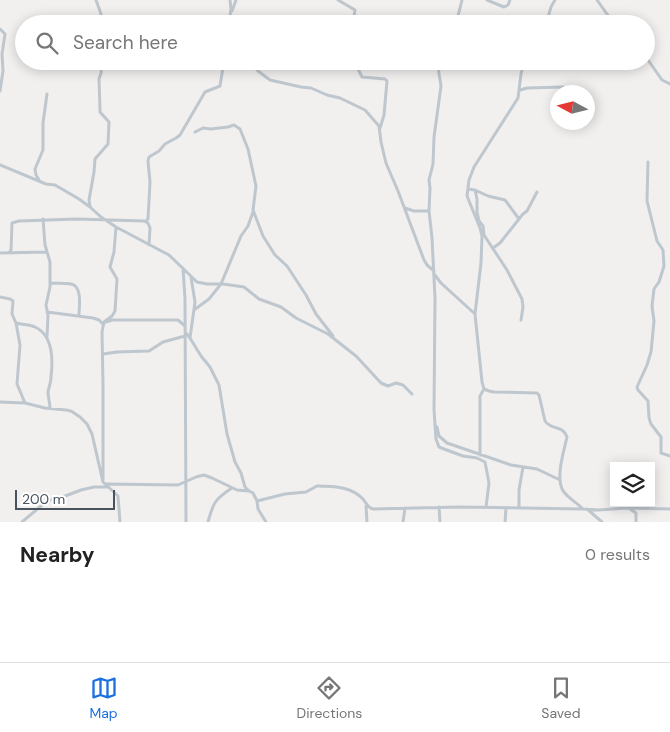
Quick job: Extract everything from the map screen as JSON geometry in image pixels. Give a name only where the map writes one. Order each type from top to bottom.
[{"type":"street","points":[[96,0],[101,15]]},
{"type":"street","points":[[230,0],[230,15]]},
{"type":"street","points":[[230,15],[236,0]]},
{"type":"street","points":[[338,0],[355,10],[354,15]]},
{"type":"street","points":[[458,15],[462,0]]},
{"type":"street","points":[[487,0],[504,7],[508,6],[510,0]]},
{"type":"street","points":[[549,15],[554,0]]},
{"type":"street","points":[[597,0],[608,15]]},
{"type":"street","points":[[0,29],[5,34],[0,91]]},
{"type":"street","points":[[90,207],[89,200],[95,159],[109,142],[109,122],[100,112],[99,84],[101,70]]},
{"type":"street","points":[[146,222],[148,219],[150,182],[148,158],[180,135],[205,92],[220,86],[223,70]]},
{"type":"street","points":[[258,70],[270,80],[277,83],[311,88],[340,98],[365,110],[380,128]]},
{"type":"street","points":[[358,70],[362,77],[387,81],[384,115],[380,128],[381,142],[386,163],[426,265],[434,272],[441,283],[475,314]]},
{"type":"street","points":[[438,70],[441,86],[434,137],[433,164],[429,177],[429,212],[435,298],[434,410],[436,439],[439,447],[462,456],[481,459],[485,462],[489,483],[486,507]]},
{"type":"street","points":[[480,455],[480,396],[484,389],[475,314],[481,264],[482,236],[468,196],[468,189],[471,172],[518,98],[522,70]]},
{"type":"street","points":[[655,70],[662,80],[670,84]]},
{"type":"street","points":[[520,90],[550,87]]},
{"type":"street","points":[[39,181],[35,169],[43,148],[47,94]]},
{"type":"street","points":[[194,310],[209,299],[221,284],[241,236],[254,212],[255,184],[248,149],[240,128],[234,125],[211,129],[204,128],[195,132]]},
{"type":"street","points":[[648,162],[647,201],[657,241],[663,250],[664,266],[659,282],[654,289],[652,306],[654,321],[651,352],[644,373],[637,386],[638,390],[648,401],[652,424],[662,437],[661,453],[670,456]]},
{"type":"street","points":[[0,165],[39,181],[55,185],[90,207],[116,227],[169,255],[191,277],[199,282],[244,287],[260,299],[333,336]]},
{"type":"street","points":[[468,189],[504,200],[519,219]]},
{"type":"street","points":[[475,190],[479,221],[483,226],[484,235],[507,270],[522,299],[521,320]]},
{"type":"street","points":[[492,248],[500,243],[527,211],[537,192]]},
{"type":"street","points":[[404,208],[429,212]]},
{"type":"street","points":[[254,212],[263,236],[275,255],[287,266],[316,314],[333,336],[356,356],[381,383],[388,386],[403,385],[412,394]]},
{"type":"street","points":[[43,219],[44,236],[50,262],[50,284],[46,304],[47,338],[52,366],[48,393],[50,408]]},
{"type":"street","points":[[9,254],[13,222],[19,220],[136,220],[148,223],[150,228],[150,245]]},
{"type":"street","points":[[102,480],[102,332],[107,319],[115,312],[117,279],[110,266],[114,252],[116,227]]},
{"type":"street","points":[[0,253],[47,252]]},
{"type":"street","points":[[183,268],[185,299],[186,522]]},
{"type":"street","points":[[190,338],[195,298],[191,277]]},
{"type":"street","points":[[50,284],[63,283],[75,286],[80,300],[79,316]]},
{"type":"street","points":[[0,297],[10,298],[13,301],[12,314],[16,323],[20,345],[17,384],[25,403]]},
{"type":"street","points":[[47,312],[99,320],[104,324]]},
{"type":"street","points":[[104,324],[112,320],[178,320],[185,326]]},
{"type":"street","points":[[16,323],[35,327],[47,338]]},
{"type":"street","points":[[103,354],[149,351],[163,342],[185,334]]},
{"type":"street","points":[[185,334],[190,338],[216,378],[225,428],[233,458],[241,473],[245,487],[254,493],[258,509],[266,522]]},
{"type":"street","points":[[484,389],[494,392],[535,392],[538,394],[542,403],[545,421],[548,425],[563,430],[567,437],[560,480],[562,489],[568,496],[602,522]]},
{"type":"street","points":[[0,402],[25,403],[71,411],[80,417],[87,424],[93,438],[102,480],[117,494],[120,522]]},
{"type":"street","points":[[434,410],[438,432],[447,444],[523,467],[538,469],[560,480]]},
{"type":"street","points":[[519,508],[519,490],[523,467]]},
{"type":"street","points":[[105,484],[178,485],[204,475],[240,491],[249,491]]},
{"type":"street","points":[[257,501],[285,494],[306,492],[316,486],[339,486],[354,492],[362,498],[366,506],[367,522]]},
{"type":"street","points":[[22,522],[54,498],[94,487],[109,487]]},
{"type":"street","points":[[208,522],[212,506],[232,488]]},
{"type":"street","points":[[366,506],[373,509],[439,507],[605,510],[630,508],[670,509]]},
{"type":"street","points":[[439,507],[440,522]]},
{"type":"street","points":[[403,522],[405,508]]},
{"type":"street","points":[[505,522],[506,508]]},
{"type":"street","points":[[630,508],[636,513],[636,522]]},
{"type":"street","points":[[367,513],[373,509]]}]
